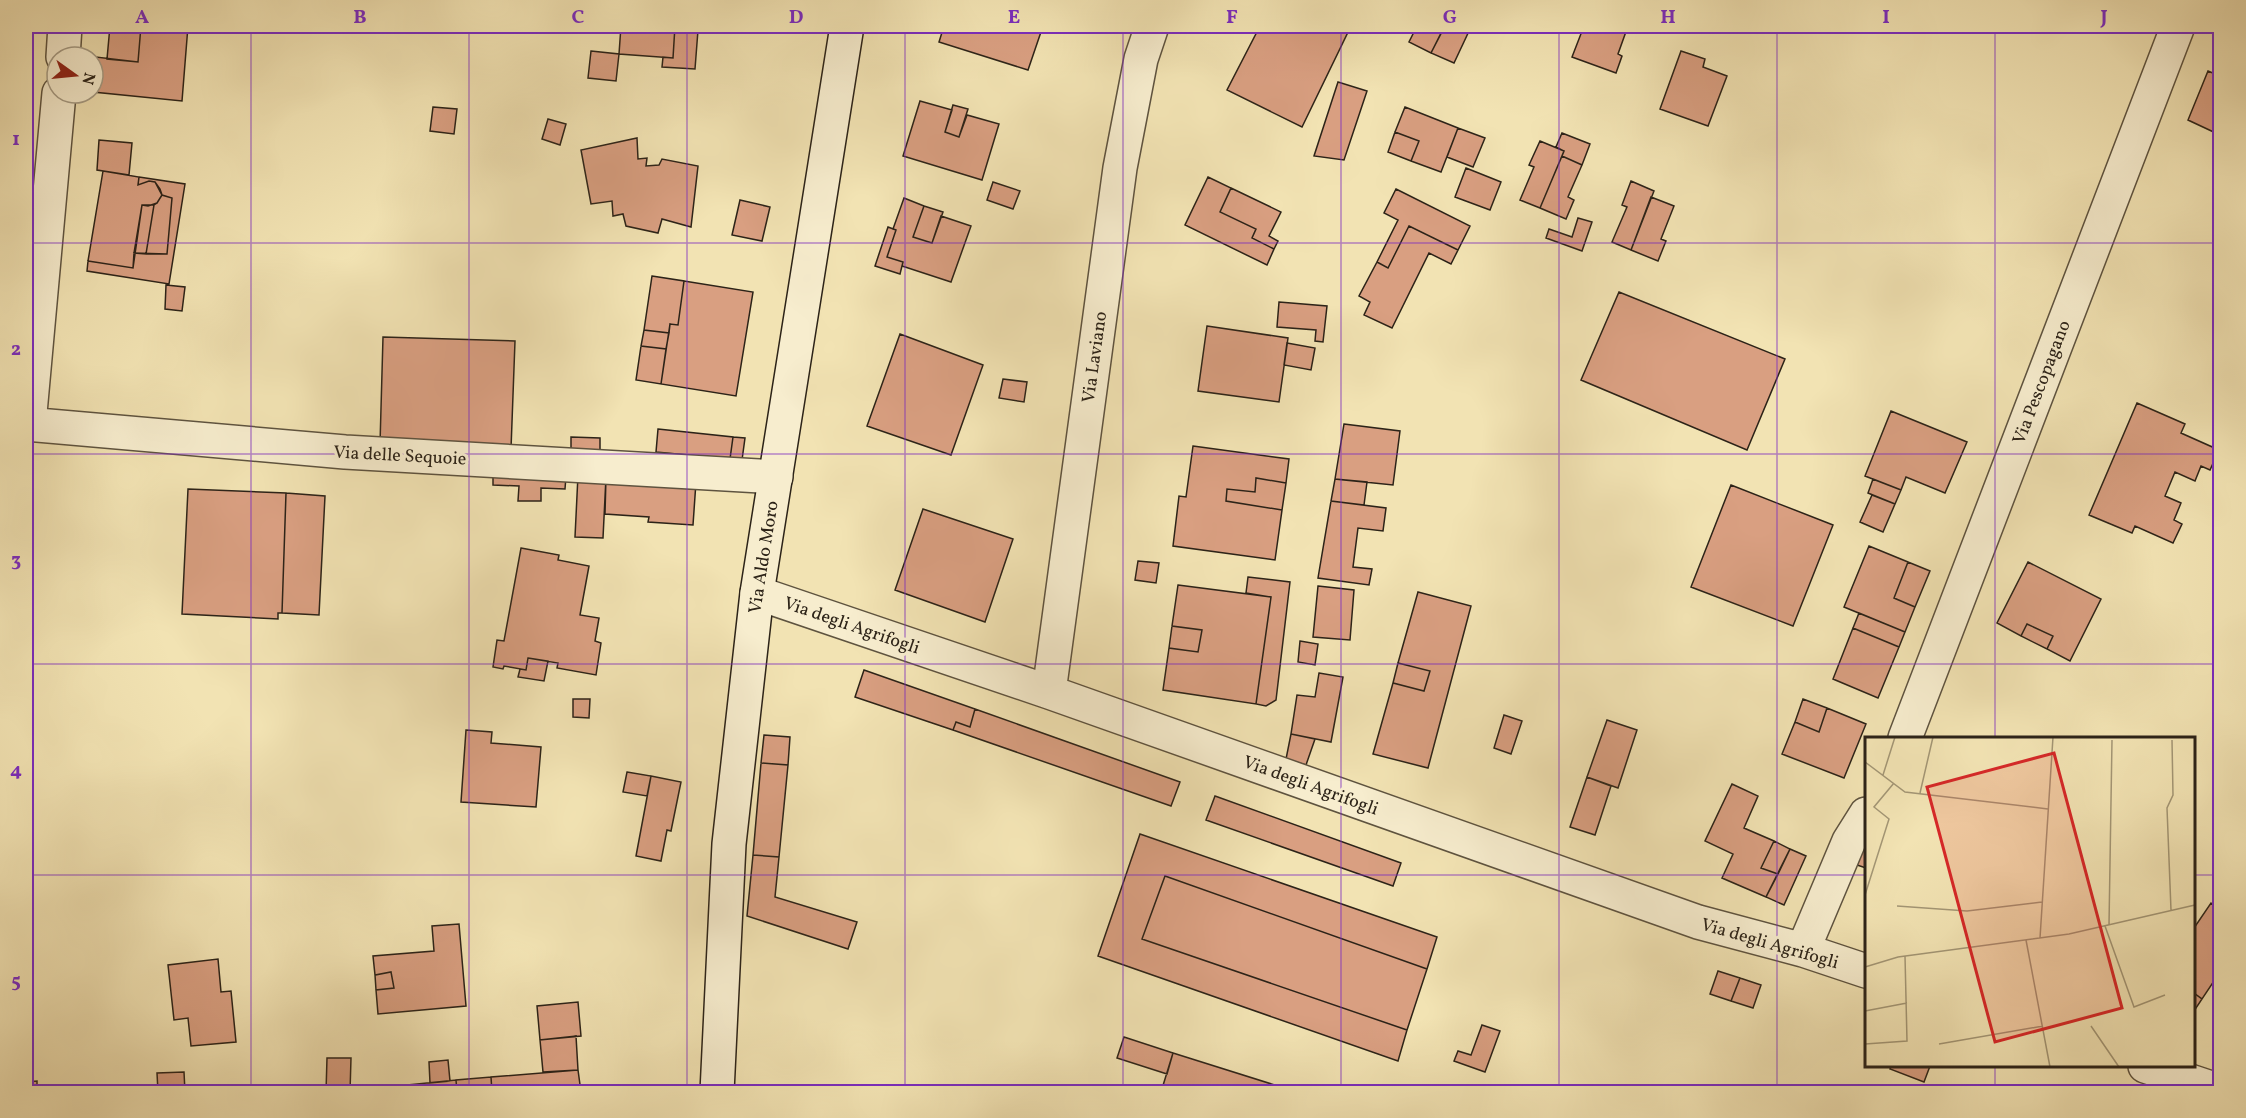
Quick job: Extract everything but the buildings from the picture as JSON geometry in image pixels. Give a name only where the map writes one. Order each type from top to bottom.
[{"type":"street","points":[[64,45],[65,26]]},
{"type":"street","name":"Via Aldo Moro","points":[[717,1092],[729,844],[757,593],[847,26]]},
{"type":"street","name":"Via Laviano","points":[[1049,692],[1120,168],[1141,59],[1152,26]]},
{"type":"street","name":"Via Pescopagano","points":[[1905,737],[2178,26]]},
{"type":"street","points":[[27,424],[58,105]]},
{"type":"street","name":"Via delle Sequoie","points":[[27,424],[345,452],[776,477]]},
{"type":"street","name":"Via degli Agrifogli","points":[[757,593],[1049,692],[1698,922],[1803,950],[1865,971]]},
{"type":"street","points":[[1803,950],[1849,841],[1865,816]]},
{"type":"street","points":[[2151,1067],[2220,1091]]}]
